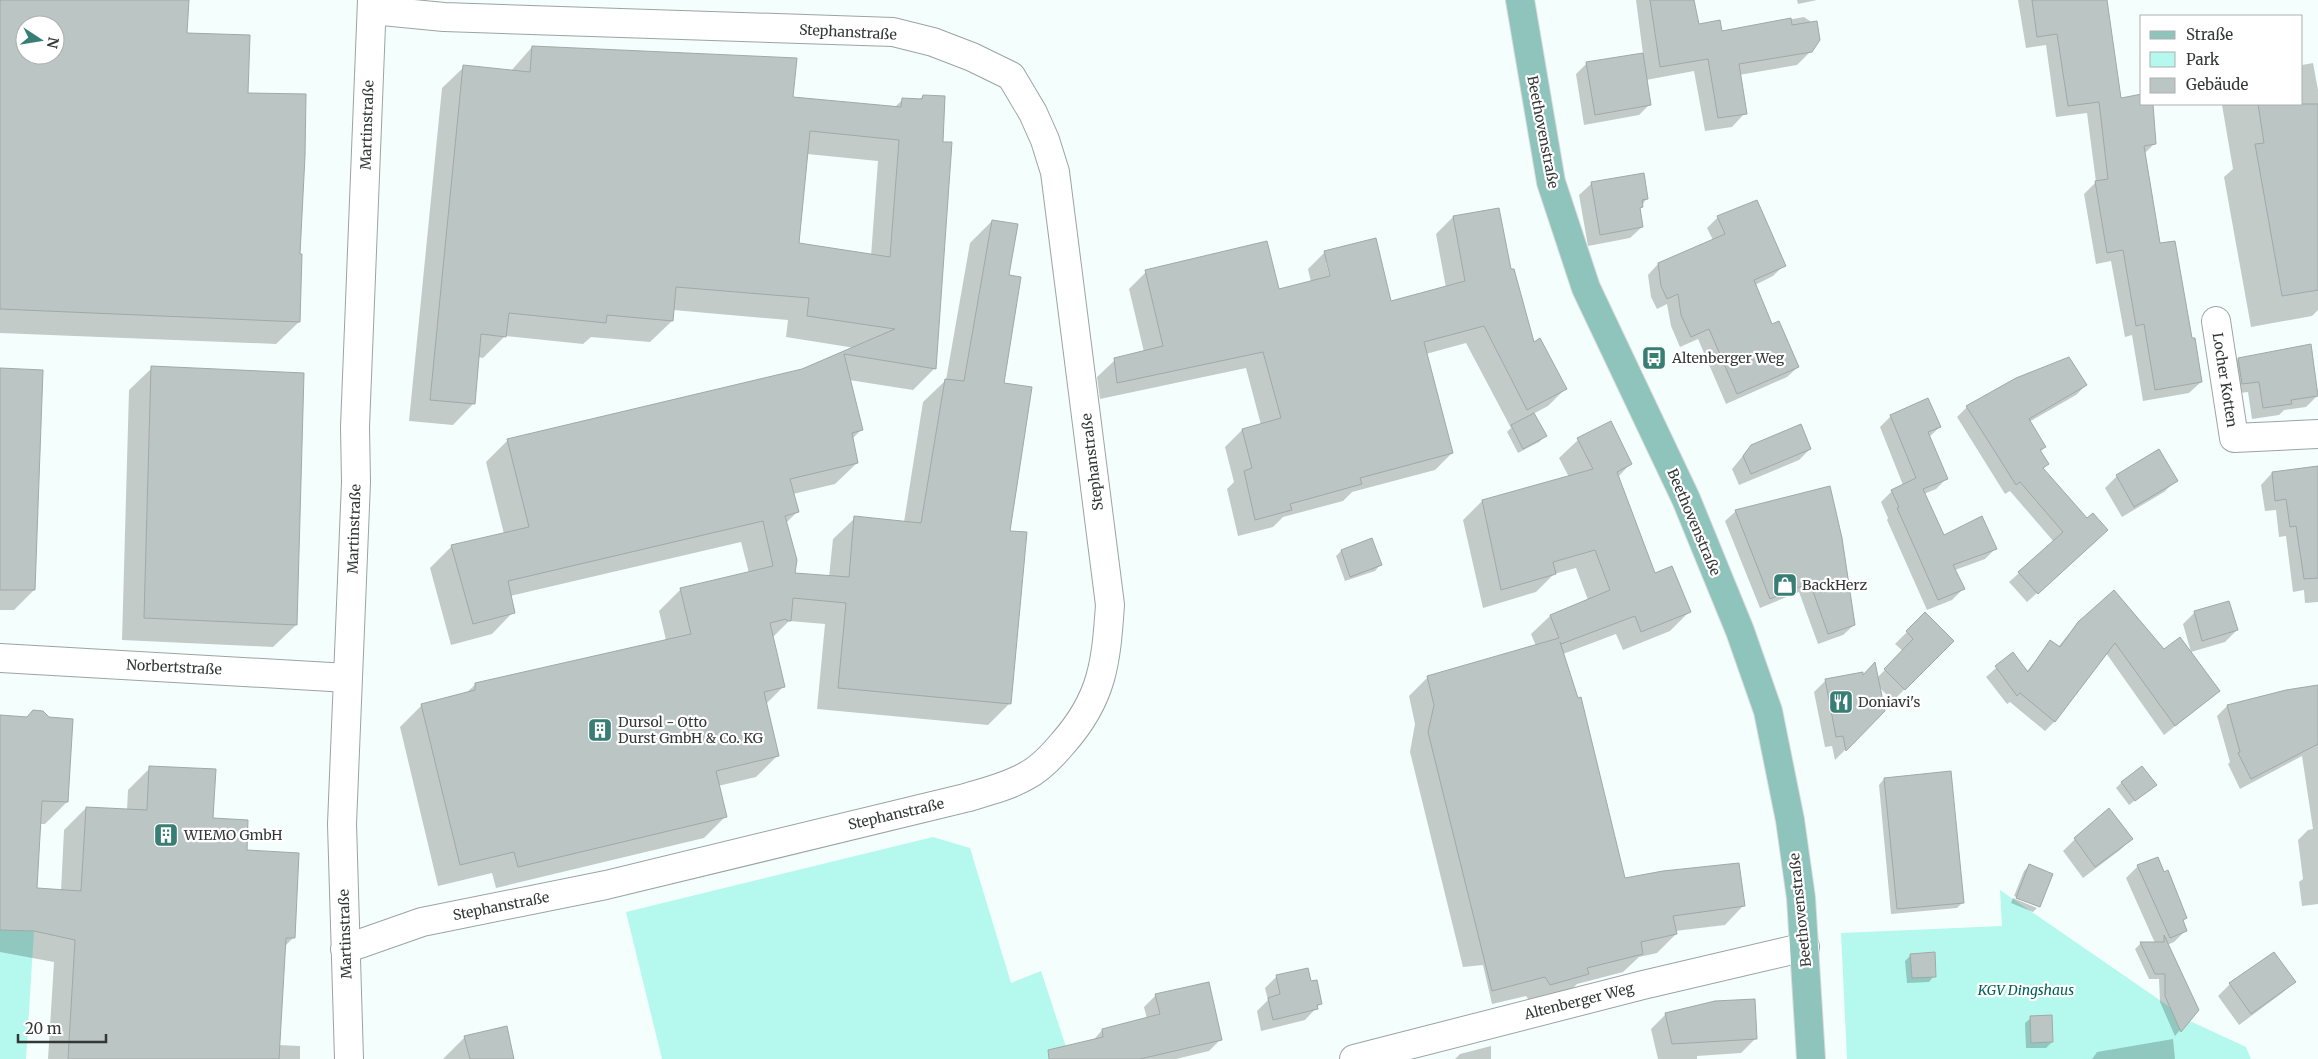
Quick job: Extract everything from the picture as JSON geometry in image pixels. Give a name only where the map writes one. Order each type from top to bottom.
[{"type":"main road","name":"Beethovenstraße","points":[[1520,0],[1548,172],[1586,288],[1686,499],[1744,638],[1768,711],[1790,820],[1801,898],[1811,1059]]},
{"type":"street","name":"Martinstraße","points":[[349,1059],[342,824],[356,482],[355,427],[372,5]]},
{"type":"street","name":"Stephanstraße","points":[[345,949],[422,922],[606,885],[965,798],[1027,776],[1055,753],[1078,727],[1095,697],[1106,656],[1110,605],[1055,172],[1045,140],[1036,120],[1011,76],[972,57],[933,42],[893,32],[444,17],[372,5]]},
{"type":"street","name":"Locher Kotten","points":[[2216,321],[2234,438],[2318,434]]},
{"type":"street","name":"Norbertstraße","points":[[0,658],[348,678]]},
{"type":"street","name":"Altenberger Weg","points":[[1354,1059],[1643,985],[1805,947]]},
{"type":"green space","points":[[933,837],[970,848],[1011,983],[1041,971],[1070,1059],[662,1059],[626,912]]},
{"type":"green space","name":"KGV Dingshaus","points":[[2000,890],[2190,1021],[2246,1047],[2251,1059],[1847,1059],[1841,933],[2002,926]]},
{"type":"green space","points":[[0,930],[34,931],[26,1059],[0,1059]]},
{"type":"building","points":[[0,0],[189,0],[187,33],[250,35],[248,93],[306,94],[300,254],[302,254],[300,322],[0,309]]},
{"type":"building","points":[[1650,0],[1694,0],[1699,24],[1720,20],[1722,31],[1791,18],[1792,25],[1817,21],[1820,40],[1812,52],[1739,64],[1747,114],[1718,118],[1708,59],[1660,67]]},
{"type":"building","points":[[2032,0],[2107,0],[2121,98],[2140,94],[2140,105],[2153,105],[2156,144],[2144,146],[2160,243],[2175,241],[2192,338],[2195,338],[2202,382],[2155,390],[2144,324],[2136,326],[2123,250],[2107,253],[2095,181],[2108,179],[2099,102],[2068,106],[2057,34],[2037,37]]},
{"type":"building","points":[[532,46],[797,58],[793,97],[901,107],[902,98],[922,99],[923,95],[945,96],[943,142],[952,142],[936,369],[844,354],[863,430],[852,433],[858,463],[790,479],[799,512],[785,516],[797,560],[795,573],[849,577],[854,516],[921,523],[945,379],[964,381],[992,220],[1018,224],[1009,275],[1021,277],[1004,383],[1032,387],[1010,531],[1027,532],[1011,704],[838,688],[846,603],[793,598],[791,621],[786,619],[770,623],[785,687],[764,692],[779,756],[716,771],[727,817],[518,867],[514,852],[460,865],[421,704],[475,690],[475,683],[691,634],[680,588],[773,566],[763,521],[508,581],[515,613],[473,624],[451,545],[529,527],[507,439],[802,369],[895,329],[807,316],[809,298],[676,287],[673,321],[607,315],[606,323],[509,313],[506,337],[481,334],[475,404],[430,400],[463,65],[530,72]],"holes":[[[810,131],[899,140],[890,257],[799,243]]]},
{"type":"building","points":[[1643,53],[1651,105],[1595,115],[1586,62]]},
{"type":"building","points":[[2318,104],[2318,290],[2282,296],[2255,144],[2264,143],[2258,105]]},
{"type":"building","points":[[1644,173],[1648,199],[1642,200],[1643,207],[1640,208],[1643,227],[1600,235],[1591,182]]},
{"type":"building","points":[[1757,200],[1786,266],[1754,280],[1772,324],[1779,321],[1799,367],[1737,394],[1709,329],[1691,337],[1681,315],[1678,294],[1667,299],[1661,286],[1658,263],[1725,234],[1717,216]]},
{"type":"building","points":[[1499,208],[1511,269],[1514,269],[1534,342],[1540,338],[1567,389],[1527,410],[1484,326],[1424,342],[1453,453],[1360,478],[1362,484],[1290,504],[1292,510],[1255,520],[1244,471],[1252,468],[1242,429],[1281,418],[1263,352],[1117,383],[1114,358],[1163,346],[1145,270],[1267,241],[1279,289],[1330,276],[1324,251],[1376,238],[1391,301],[1465,281],[1453,216]]},
{"type":"building","points":[[2311,344],[2318,396],[2291,400],[2292,404],[2263,408],[2259,382],[2242,384],[2238,358]]},
{"type":"building","points":[[2069,357],[2087,385],[2029,419],[2046,447],[2040,450],[2049,464],[2043,468],[2087,518],[2093,513],[2108,530],[2038,594],[2018,572],[2063,532],[2020,482],[2016,485],[1966,406],[2016,378]]},
{"type":"building","points":[[151,366],[304,373],[297,625],[144,618]]},
{"type":"building","points":[[0,368],[43,370],[35,590],[0,590]]},
{"type":"building","points":[[1928,398],[1941,427],[1928,432],[1948,479],[1923,489],[1944,535],[1982,516],[1997,549],[1953,565],[1965,589],[1938,600],[1897,508],[1899,507],[1891,490],[1916,478],[1890,415]]},
{"type":"building","points":[[1534,413],[1547,436],[1523,449],[1511,425]]},
{"type":"building","points":[[1611,421],[1632,464],[1617,472],[1655,573],[1672,566],[1691,612],[1641,632],[1635,616],[1561,644],[1560,642],[1578,698],[1581,697],[1625,878],[1663,871],[1739,863],[1745,906],[1673,916],[1677,934],[1641,942],[1643,954],[1587,968],[1589,974],[1550,985],[1545,977],[1492,991],[1428,732],[1434,705],[1427,676],[1559,638],[1550,615],[1610,590],[1595,550],[1553,562],[1556,574],[1501,590],[1482,500],[1593,469],[1577,438]]},
{"type":"building","points":[[1801,424],[1811,449],[1751,474],[1743,456],[1751,445]]},
{"type":"building","points":[[2159,449],[2178,481],[2134,507],[2116,475]]},
{"type":"building","points":[[2318,466],[2318,578],[2304,579],[2296,526],[2290,527],[2286,499],[2275,501],[2272,472]]},
{"type":"building","points":[[1830,486],[1842,538],[1855,625],[1828,634],[1810,583],[1770,599],[1735,510]]},
{"type":"building","points":[[1372,538],[1382,565],[1350,577],[1341,550]]},
{"type":"building","points":[[2114,590],[2164,649],[2180,637],[2220,691],[2175,726],[2115,643],[2055,722],[2020,693],[2017,696],[1995,666],[2013,652],[2028,672],[2050,640],[2060,647],[2078,622]]},
{"type":"building","points":[[2229,601],[2238,630],[2202,641],[2194,611]]},
{"type":"building","points":[[1925,612],[1954,641],[1905,690],[1884,669],[1913,639],[1906,631]]},
{"type":"building","points":[[1875,662],[1885,711],[1846,751],[1843,736],[1836,737],[1825,679],[1863,672],[1863,675]]},
{"type":"building","points":[[2318,685],[2318,744],[2251,779],[2238,753],[2240,752],[2227,705],[2286,690]]},
{"type":"building","points":[[33,710],[43,711],[49,717],[73,719],[68,802],[42,801],[37,888],[81,891],[86,807],[147,810],[149,766],[216,769],[213,818],[248,820],[247,850],[299,853],[295,938],[286,938],[279,1059],[68,1059],[75,940],[34,931],[0,930],[0,715],[27,717]]},
{"type":"building","points":[[2142,766],[2157,785],[2135,801],[2121,782]]},
{"type":"building","points":[[1951,771],[1964,903],[1897,909],[1884,778]]},
{"type":"building","points":[[2109,808],[2133,839],[2095,867],[2074,838]]},
{"type":"building","points":[[2158,857],[2164,872],[2168,870],[2187,918],[2183,920],[2187,931],[2170,938],[2137,865]]},
{"type":"building","points":[[2029,864],[2053,874],[2040,907],[2016,898]]},
{"type":"building","points":[[2164,935],[2199,1010],[2181,1032],[2165,996],[2165,974],[2155,974],[2140,942],[2164,942]]},
{"type":"building","points":[[1935,952],[1936,977],[1912,978],[1910,954]]},
{"type":"building","points":[[2274,952],[2296,982],[2251,1014],[2229,983]]},
{"type":"building","points":[[1308,968],[1311,981],[1317,980],[1322,1004],[1317,1005],[1318,1009],[1273,1020],[1268,998],[1280,994],[1276,975]]},
{"type":"building","points":[[1209,982],[1222,1040],[1140,1059],[1049,1059],[1048,1050],[1103,1037],[1102,1029],[1160,1014],[1155,994]]},
{"type":"building","points":[[1755,999],[1757,1039],[1672,1044],[1665,1013],[1715,1001]]},
{"type":"building","points":[[2052,1015],[2053,1042],[2031,1043],[2030,1016]]},
{"type":"building","points":[[507,1026],[514,1059],[470,1059],[464,1036]]},
{"type":"place","name":"Altenberger Weg","points":[[1654,358]]},
{"type":"place","name":"BackHerz","points":[[1785,585]]},
{"type":"place","name":"Doniavi's","points":[[1841,702]]},
{"type":"place","name":"Dursol - Otto Durst GmbH & Co. KG","points":[[600,730]]},
{"type":"place","name":"WIEMO GmbH","points":[[166,835]]}]
